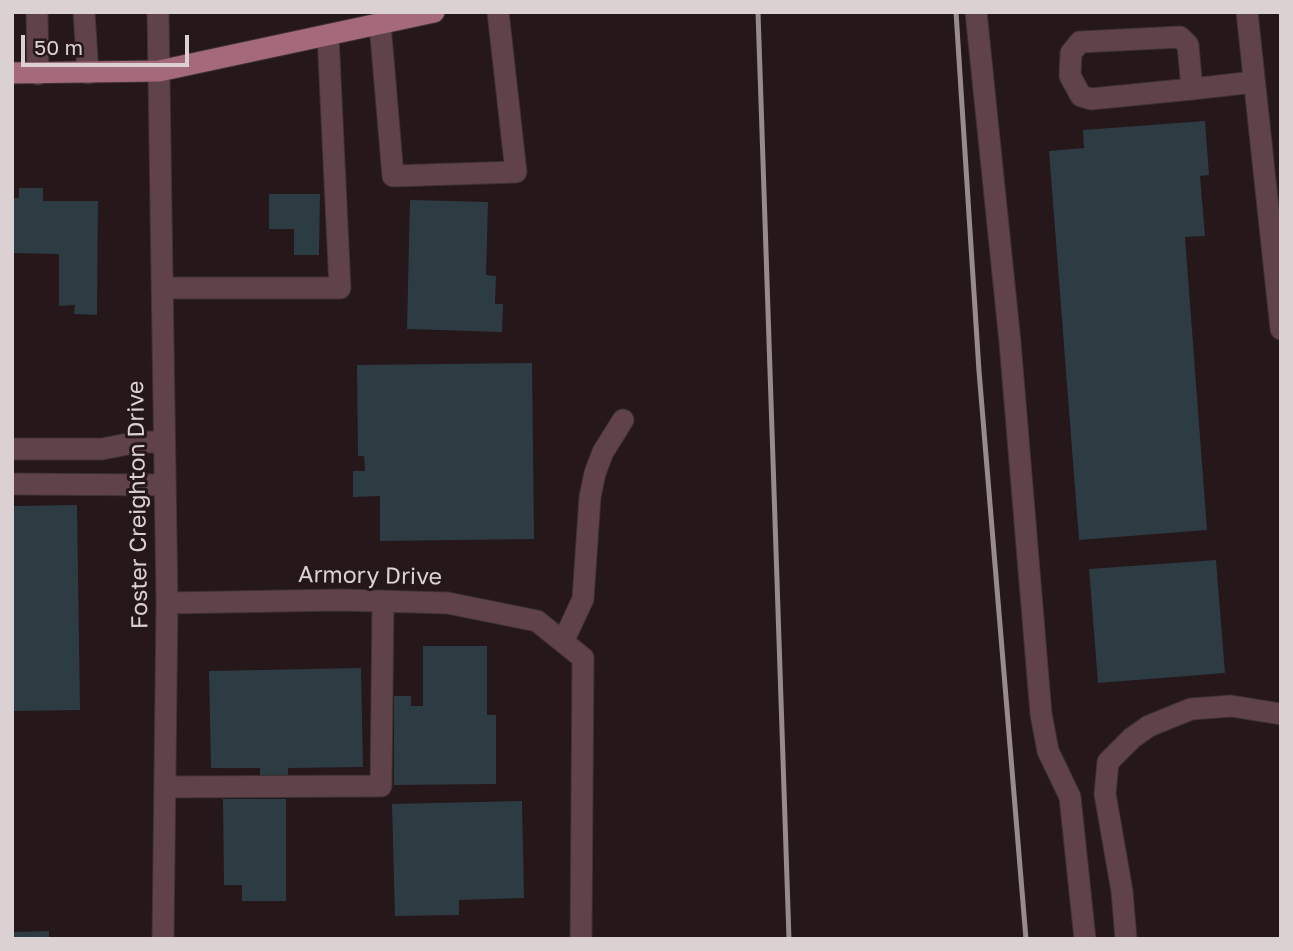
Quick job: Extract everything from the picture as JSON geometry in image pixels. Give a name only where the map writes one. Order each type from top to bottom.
[{"type":"main road","points":[[12,74],[159,71],[434,12]]},
{"type":"street","points":[[37,12],[38,74]]},
{"type":"street","points":[[84,12],[88,73]]},
{"type":"street","name":"Foster Creighton Drive","points":[[158,12],[167,603],[163,939]]},
{"type":"street","points":[[380,24],[393,176],[516,172],[499,12]]},
{"type":"street","points":[[976,12],[1010,342],[1041,715],[1048,751],[1070,797],[1085,939]]},
{"type":"street","points":[[1247,12],[1281,329]]},
{"type":"street","points":[[162,288],[340,288],[328,35]]},
{"type":"street","points":[[1192,89],[1188,45],[1180,37],[1080,43],[1071,53],[1070,76],[1081,96],[1091,99],[1192,89],[1254,82]]},
{"type":"street","points":[[563,642],[583,599],[590,497],[595,474],[603,452],[623,420]]},
{"type":"street","points":[[12,449],[102,449],[138,442],[163,442]]},
{"type":"street","points":[[12,484],[165,485]]},
{"type":"street","points":[[165,787],[381,786],[383,601]]},
{"type":"street","name":"Armory Drive","points":[[167,603],[448,603],[537,621],[583,658],[581,939]]},
{"type":"street","points":[[1126,939],[1122,891],[1105,794],[1108,762],[1132,737],[1149,726],[1191,709],[1231,706],[1281,714]]},
{"type":"building","points":[[1205,121],[1209,175],[1200,176],[1205,236],[1185,237],[1207,530],[1079,540],[1049,151],[1084,148],[1083,130]]},
{"type":"building","points":[[19,188],[43,188],[43,201],[98,201],[97,315],[74,314],[75,305],[59,306],[59,254],[12,253],[12,198],[19,198]]},
{"type":"building","points":[[269,194],[320,194],[319,255],[294,255],[294,229],[269,229]]},
{"type":"building","points":[[410,200],[488,202],[486,275],[496,276],[495,304],[503,304],[502,332],[407,329]]},
{"type":"building","points":[[532,363],[534,539],[380,541],[380,496],[353,497],[353,471],[365,471],[364,456],[358,456],[357,365]]},
{"type":"building","points":[[77,505],[80,710],[12,711],[12,506]]},
{"type":"building","points":[[1216,560],[1225,673],[1098,683],[1089,569]]},
{"type":"building","points":[[423,646],[487,646],[487,715],[496,715],[496,784],[394,785],[394,696],[411,696],[411,706],[423,706]]},
{"type":"building","points":[[361,668],[363,767],[288,768],[288,777],[260,778],[260,768],[211,768],[209,671]]},
{"type":"building","points":[[223,799],[286,799],[286,901],[242,901],[242,885],[224,885]]},
{"type":"building","points":[[522,801],[524,898],[459,900],[459,915],[395,916],[392,804]]},
{"type":"building","points":[[49,931],[49,939],[12,939],[12,932]]},
{"type":"railway","points":[[758,12],[789,939]]},
{"type":"railway","points":[[956,12],[979,371],[1026,939]]}]
